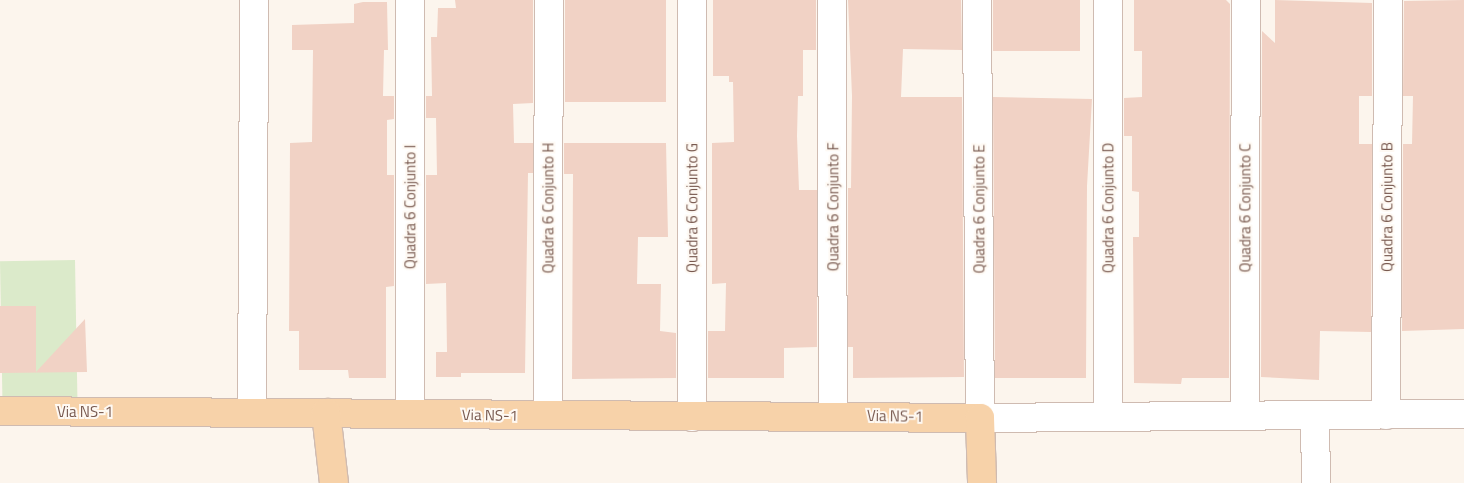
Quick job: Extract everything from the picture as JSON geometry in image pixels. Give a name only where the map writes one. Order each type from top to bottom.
[{"type":"main road","name":"Via NS-1","points":[[0,412],[410,413],[692,417],[833,415],[980,418]]},
{"type":"main road","points":[[326,413],[334,483]]},
{"type":"main road","points":[[980,418],[982,483]]},
{"type":"street","points":[[252,412],[254,0]]},
{"type":"street","name":"Quadra 6 Conjunto I","points":[[410,0],[410,413]]},
{"type":"street","name":"Quadra 6 Conjunto H","points":[[548,415],[549,0]]},
{"type":"street","name":"Quadra 6 Conjunto G","points":[[692,0],[692,417]]},
{"type":"street","name":"Quadra 6 Conjunto F","points":[[832,0],[833,415]]},
{"type":"street","name":"Quadra 6 Conjunto E","points":[[977,0],[980,418]]},
{"type":"street","name":"Quadra 6 Conjunto D","points":[[1108,0],[1108,417]]},
{"type":"street","name":"Quadra 6 Conjunto C","points":[[1245,415],[1246,0]]},
{"type":"street","name":"Quadra 6 Conjunto B","points":[[1386,414],[1388,0]]},
{"type":"street","points":[[980,418],[1464,414]]},
{"type":"street","points":[[1315,415],[1316,483]]},
{"type":"green space","points":[[75,260],[77,400],[2,401],[0,261]]},
{"type":"building","points":[[455,0],[533,0],[533,103],[513,104],[514,143],[533,143],[533,173],[528,173],[525,373],[461,373],[461,377],[436,377],[436,352],[447,352],[446,283],[426,284],[426,175],[437,175],[436,118],[426,118],[426,96],[432,96],[431,37],[437,37],[438,8],[456,8]]},
{"type":"building","points":[[565,0],[666,0],[666,102],[565,102]]},
{"type":"building","points":[[713,0],[816,0],[816,50],[803,50],[803,96],[798,96],[797,136],[799,190],[817,190],[817,347],[784,348],[784,378],[708,378],[708,331],[725,331],[726,283],[712,284],[712,143],[734,142],[733,82],[729,82],[729,76],[713,76]]},
{"type":"building","points":[[848,0],[961,0],[962,50],[903,49],[901,97],[962,97],[964,377],[853,378],[853,347],[848,347],[848,188],[851,188],[852,96]]},
{"type":"building","points":[[993,0],[1080,0],[1080,51],[993,51]]},
{"type":"building","points":[[1134,0],[1226,0],[1230,4],[1229,378],[1182,378],[1181,384],[1134,383],[1133,237],[1139,237],[1139,192],[1132,191],[1132,136],[1124,136],[1124,98],[1142,97],[1142,51],[1134,51]]},
{"type":"building","points":[[1275,0],[1372,3],[1372,96],[1359,96],[1359,144],[1372,144],[1371,332],[1320,331],[1319,380],[1261,377],[1262,31],[1275,43]]},
{"type":"building","points":[[1464,0],[1464,329],[1402,331],[1403,144],[1412,144],[1413,96],[1403,96],[1404,1]]},
{"type":"building","points":[[387,2],[388,50],[384,50],[383,96],[394,96],[394,119],[387,120],[387,175],[394,175],[394,286],[386,287],[386,378],[349,378],[348,370],[299,370],[299,331],[289,331],[290,143],[312,142],[313,50],[292,50],[292,25],[354,23],[354,4]]},
{"type":"building","points":[[993,97],[1092,99],[1087,186],[1086,378],[995,378]]},
{"type":"building","points":[[564,143],[666,143],[668,237],[638,237],[637,284],[661,284],[660,331],[676,333],[676,378],[572,379],[573,174],[564,174]]},
{"type":"building","points":[[0,306],[36,306],[36,372],[85,319],[87,372],[0,373]]}]
